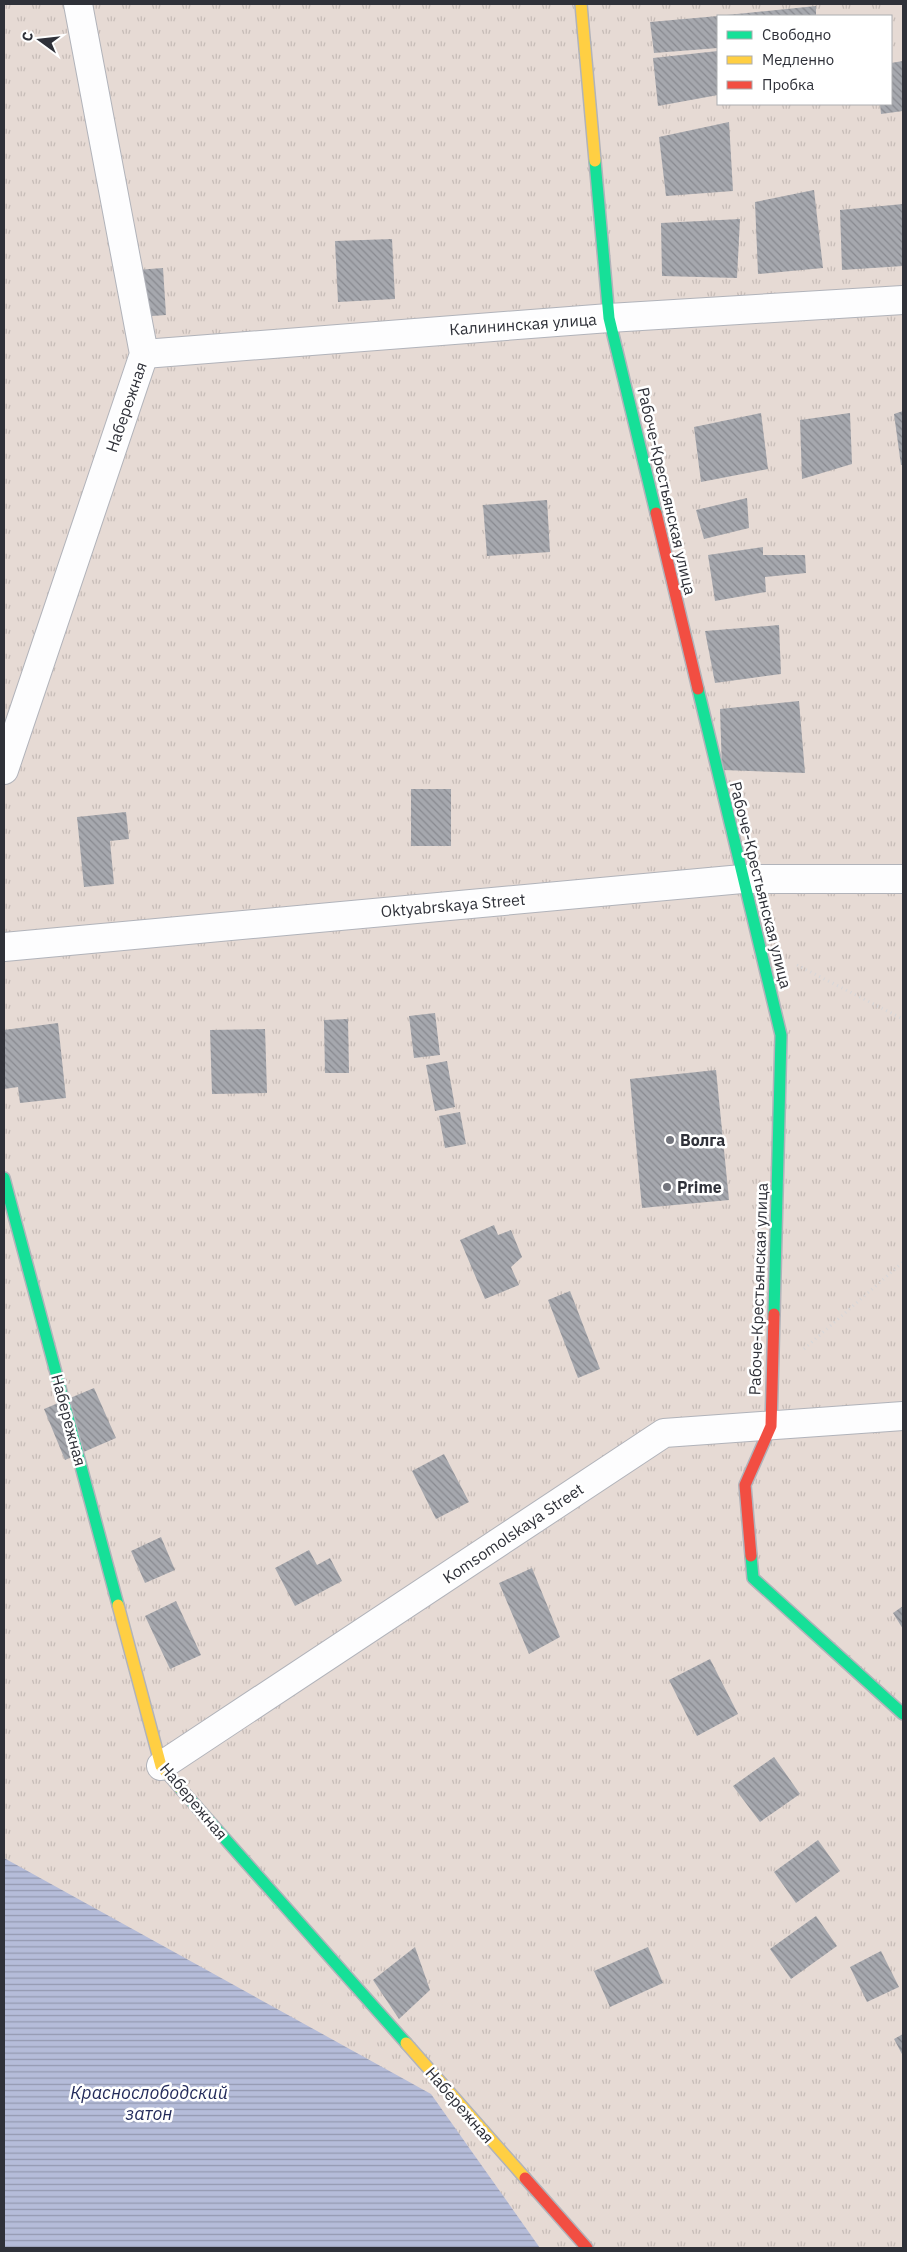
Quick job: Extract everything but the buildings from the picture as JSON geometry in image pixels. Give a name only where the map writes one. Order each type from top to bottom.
[{"type":"street","name":"Набережная","points":[[4,770],[144,354],[78,4]]},
{"type":"street","name":"Рабоче-Крестьянская улица","points":[[581,4],[610,318],[742,878],[781,1035],[770,1426],[744,1485],[753,1578],[903,1714]]},
{"type":"street","name":"Калининская улица","points":[[144,354],[610,318],[903,300]]},
{"type":"street","name":"Oktyabrskaya Street","points":[[4,947],[742,878],[903,879]]},
{"type":"street","name":"Набережная","points":[[4,1178],[161,1766],[586,2248]]},
{"type":"street","name":"Komsomolskaya Street","points":[[161,1766],[664,1433],[903,1416]]},
{"type":"path","points":[[759,946],[903,1019]]},
{"type":"path","points":[[772,1376],[903,1262]]},
{"type":"green space","points":[[4,4],[903,4],[903,2248],[4,2248]]},
{"type":"water","name":"Краснослободский затон","points":[[4,1858],[431,2094],[540,2248],[4,2248]]},
{"type":"traffic: fast","points":[[595,161],[609,318],[656,513]]},
{"type":"traffic: fast","points":[[698,689],[781,1035],[774,1314]]},
{"type":"traffic: fast","points":[[4,1178],[118,1605]]},
{"type":"traffic: fast","points":[[751,1556],[753,1578],[903,1714]]},
{"type":"traffic: fast","points":[[180,1788],[406,2043]]},
{"type":"traffic: slow","points":[[581,4],[595,161]]},
{"type":"traffic: slow","points":[[118,1605],[161,1766],[180,1788]]},
{"type":"traffic: slow","points":[[406,2043],[525,2178]]},
{"type":"traffic: jam","points":[[656,513],[698,689]]},
{"type":"traffic: jam","points":[[751,1556],[745,1485],[771,1426],[774,1314]]},
{"type":"traffic: jam","points":[[525,2178],[587,2248]]},
{"type":"place","name":"Волга","points":[[670,1140]]},
{"type":"place","name":"Prime","points":[[667,1187]]}]
